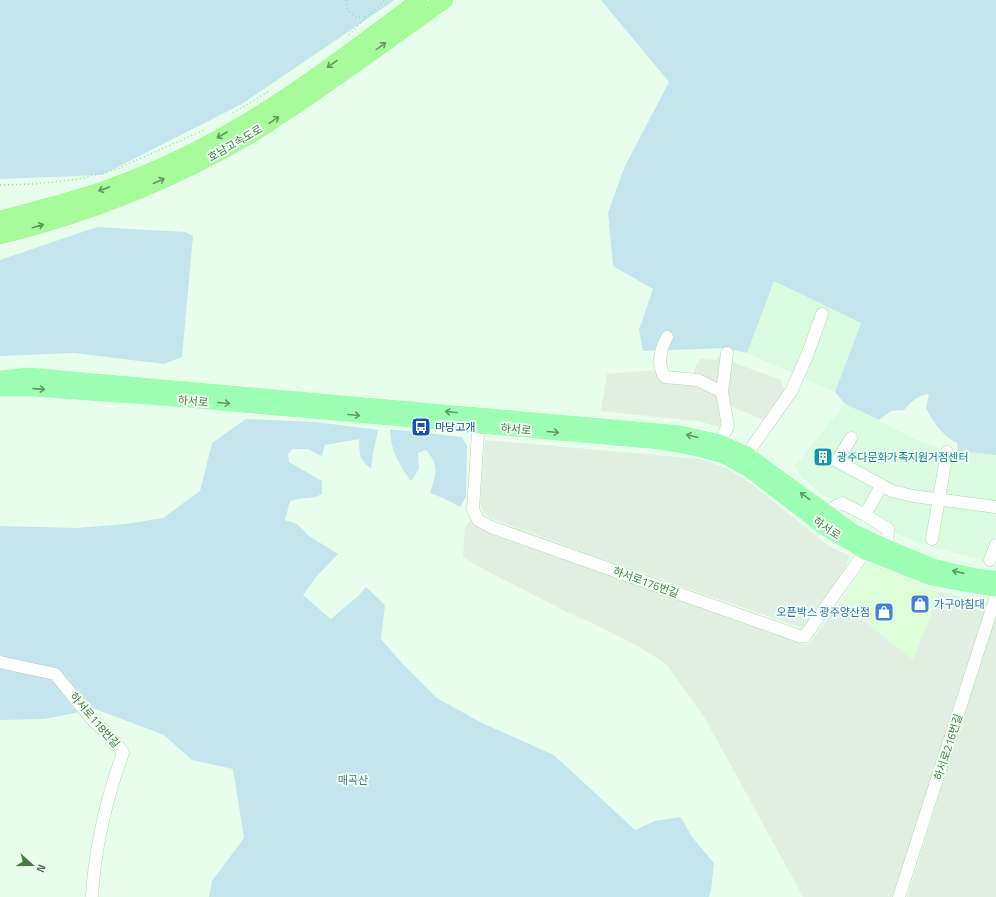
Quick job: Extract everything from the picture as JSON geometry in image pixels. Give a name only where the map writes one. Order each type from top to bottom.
[{"type":"highway","name":"호남고속도로","points":[[0,220],[105,189],[169,163],[206,144],[249,120],[296,89],[420,0]]},
{"type":"highway","name":"호남고속도로","points":[[0,236],[38,226],[104,205],[199,163],[254,133],[316,92],[445,0]]},
{"type":"main road","name":"하서로","points":[[0,378],[29,375],[479,420],[660,442],[694,448],[723,456],[749,470],[823,527],[868,546],[931,578],[996,589]]},
{"type":"main road","name":"하서로","points":[[0,389],[33,389],[680,433],[720,442],[746,454],[825,512],[854,531],[868,546],[887,547],[933,566],[976,576],[996,578]]},
{"type":"street","points":[[746,454],[792,390],[808,353],[822,314]]},
{"type":"street","points":[[667,337],[662,347],[660,360],[662,372],[665,378],[698,380],[722,392]]},
{"type":"street","points":[[720,442],[728,426],[722,392],[727,353]]},
{"type":"street","name":"하서로176번길","points":[[479,420],[473,509],[478,520],[491,527],[799,636],[806,636],[868,546]]},
{"type":"street","points":[[851,438],[837,461],[881,486],[892,491],[913,496],[996,507]]},
{"type":"street","points":[[932,539],[947,452]]},
{"type":"street","points":[[865,515],[881,486]]},
{"type":"street","name":"하서로","points":[[825,512],[842,503],[865,515],[888,529],[887,547]]},
{"type":"street","points":[[990,560],[996,545]]},
{"type":"street","name":"하서로216번길","points":[[899,897],[996,596]]},
{"type":"street","name":"하서로118번길","points":[[0,662],[55,674],[91,718],[116,743],[123,753],[114,778],[96,858],[92,895]]},
{"type":"path","points":[[346,0],[348,10],[356,17],[366,17]]},
{"type":"path","points":[[347,37],[384,0]]},
{"type":"path","points":[[230,115],[274,88]]},
{"type":"path","points":[[0,186],[79,179],[118,169],[209,128]]},
{"type":"shaded area","points":[[774,281],[861,323],[835,392],[747,353]]},
{"type":"shaded area","points":[[725,348],[734,350],[732,362],[781,380],[784,390],[766,421],[728,405],[723,428],[697,421],[601,411],[607,374],[656,370],[659,379],[665,381],[691,381],[696,365],[701,359],[716,360]]},
{"type":"shaded area","points":[[845,404],[917,440],[945,450],[938,497],[909,493],[843,461],[855,438],[854,432],[850,432],[833,461],[877,487],[861,509],[834,501],[820,493],[802,477],[795,466]]},
{"type":"shaded area","points":[[485,440],[701,459],[726,468],[753,485],[826,544],[849,556],[846,566],[805,629],[597,557],[490,518],[484,513],[480,504]]},
{"type":"shaded area","points":[[950,451],[996,455],[996,503],[943,496]]},
{"type":"shaded area","points":[[880,491],[936,502],[930,539],[927,543],[922,544],[892,532],[870,514]]},
{"type":"shaded area","points":[[945,506],[996,511],[994,544],[988,559],[983,560],[931,547],[935,540],[941,509]]},
{"type":"shaded area","points":[[469,521],[490,534],[743,621],[802,644],[810,643],[840,602],[913,660],[940,592],[988,604],[894,897],[803,897],[706,720],[666,664],[641,648],[569,613],[483,569],[463,557],[465,528]]},
{"type":"shaded area","points":[[867,562],[940,592],[913,661],[840,602]]},
{"type":"shaded area","points":[[996,613],[996,897],[907,897],[915,872]]},
{"type":"green space","points":[[0,0],[395,0],[242,104],[102,175],[0,179]]},
{"type":"green space","points":[[601,0],[996,0],[996,455],[958,451],[957,443],[947,437],[939,428],[926,408],[929,394],[915,399],[904,410],[891,411],[879,420],[845,404],[835,392],[861,323],[774,281],[747,353],[725,348],[643,351],[639,330],[653,289],[613,266],[608,213],[624,168],[669,82]]},
{"type":"green space","points":[[97,227],[185,232],[193,236],[182,357],[164,364],[74,353],[0,356],[0,260]]},
{"type":"green space","name":"매곡산","points":[[246,419],[316,422],[378,430],[371,469],[360,456],[359,439],[325,445],[322,456],[308,449],[293,449],[288,454],[289,462],[322,481],[322,494],[314,497],[290,501],[285,520],[297,524],[309,536],[338,554],[317,576],[303,595],[331,619],[358,596],[366,587],[385,605],[381,639],[401,662],[437,698],[480,722],[554,755],[635,830],[655,821],[681,817],[692,837],[714,863],[709,897],[209,897],[212,881],[244,838],[233,769],[192,760],[164,735],[95,709],[44,719],[0,720],[0,526],[76,528],[126,524],[163,518],[200,491],[212,443]]},
{"type":"green space","points":[[390,429],[462,437],[467,446],[466,497],[460,507],[430,493],[436,470],[430,455],[426,450],[418,453],[419,469],[411,481],[393,450]]},
{"type":"place","name":"마당고개","points":[[421,427]]},
{"type":"place","name":"광주다문화가족지원거점센터","points":[[823,457]]},
{"type":"place","name":"가구야침대","points":[[920,604]]},
{"type":"place","name":"오픈박스 광주양산점","points":[[884,612]]}]
